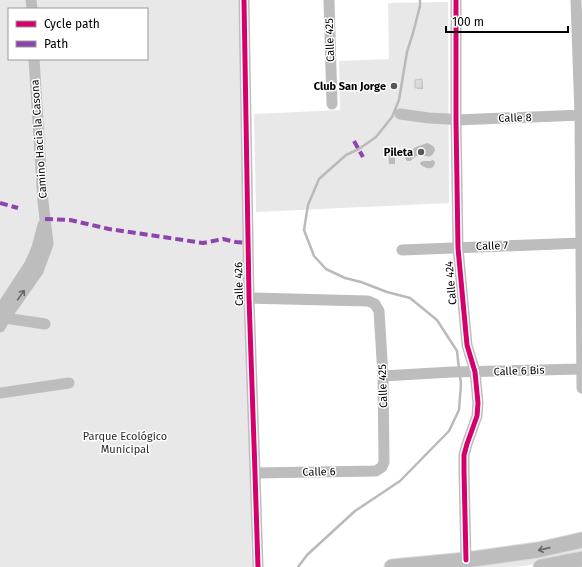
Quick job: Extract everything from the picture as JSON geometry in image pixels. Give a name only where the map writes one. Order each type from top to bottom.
[{"type":"main road","points":[[392,567],[466,560],[538,550],[582,540]]},
{"type":"main road","points":[[541,567],[582,559]]},
{"type":"street","name":"Calle 426","points":[[244,0],[249,298],[258,567]]},
{"type":"street","name":"Calle 425","points":[[329,0],[332,104]]},
{"type":"street","name":"Calle 424","points":[[456,0],[452,120],[458,248],[467,345],[478,403],[477,416],[464,455],[466,560]]},
{"type":"street","points":[[576,0],[581,116],[582,388]]},
{"type":"street","name":"Camino Hacia la Casona","points":[[1,320],[38,270],[48,244],[44,219],[34,60]]},
{"type":"street","name":"Calle 8","points":[[400,114],[452,120],[581,116]]},
{"type":"street","name":"Calle 7","points":[[402,250],[582,243]]},
{"type":"street","name":"Calle 425","points":[[249,298],[368,301],[375,304],[379,311],[383,376],[384,462],[382,468]]},
{"type":"street","points":[[1,320],[45,324]]},
{"type":"street","name":"Calle 6 Bis","points":[[383,376],[452,372],[582,369]]},
{"type":"street","points":[[0,393],[69,383]]},
{"type":"street","name":"Calle 6","points":[[255,473],[376,471],[382,468]]},
{"type":"green space","name":"Parque Ecológico Municipal","points":[[0,0],[239,0],[252,567],[0,567]]},
{"type":"green space","name":"Club San Jorge","points":[[448,2],[449,203],[256,212],[254,114],[340,110],[339,61],[389,59],[388,3]]},
{"type":"green space","points":[[582,547],[582,553],[530,565],[514,567],[454,567]]},
{"type":"shaded area","name":"Pileta","points":[[428,143],[434,147],[435,150],[431,156],[419,155],[411,161],[407,161],[405,158],[408,152],[418,146]]},
{"type":"shaded area","name":"Pileta","points":[[395,148],[395,164],[389,164],[388,149]]},
{"type":"shaded area","name":"Pileta","points":[[433,160],[435,162],[431,168],[424,167],[420,164],[422,161]]},
{"type":"building","points":[[422,79],[422,88],[415,88],[415,80]]},
{"type":"waterway","points":[[420,0],[420,6],[407,52],[399,100],[392,117],[376,137],[359,149],[346,155],[319,179],[308,205],[304,230],[314,256],[326,269],[345,278],[410,298],[437,320],[457,351],[459,369]]},
{"type":"waterway","points":[[298,567],[307,555],[355,511],[400,481],[449,431],[459,410],[461,384],[460,376]]},
{"type":"marked path","points":[[354,141],[363,157]]},
{"type":"marked path","points":[[0,203],[18,208]]},
{"type":"marked path","points":[[45,219],[70,220],[109,229],[203,243],[223,239],[248,243]]},
{"type":"cycle path","points":[[244,0],[249,298],[258,567]]},
{"type":"cycle path","points":[[456,0],[458,248],[467,345],[475,372],[478,403],[477,416],[464,455],[466,560]]},
{"type":"place","name":"Club San Jorge","points":[[394,86]]},
{"type":"place","name":"Pileta","points":[[421,152]]}]
